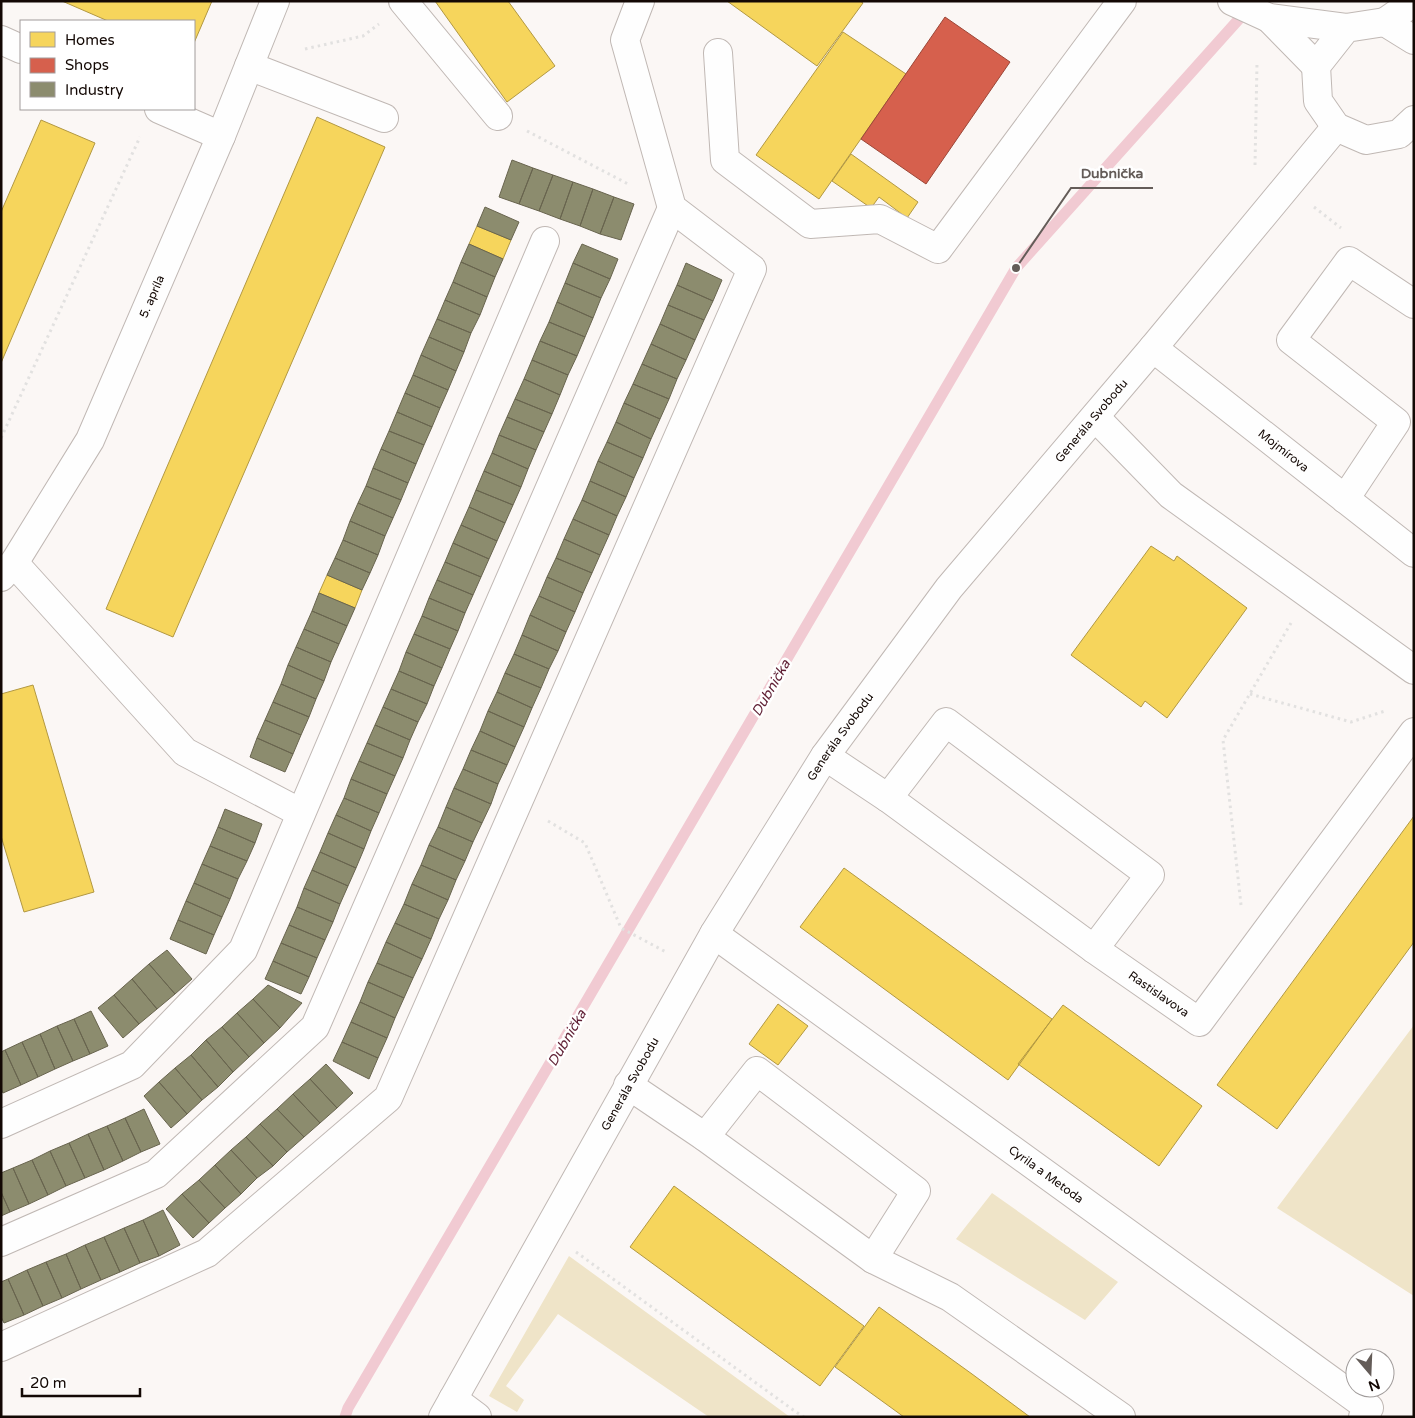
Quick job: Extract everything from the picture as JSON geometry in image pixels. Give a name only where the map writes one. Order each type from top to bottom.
[{"type":"street","name":"5. apríla","points":[[8,570],[90,440],[221,136],[275,1]]},
{"type":"street","points":[[403,1],[498,116]]},
{"type":"street","points":[[1,1347],[207,1252],[388,1098],[752,269],[672,208],[625,40],[640,1]]},
{"type":"street","points":[[718,53],[725,160],[810,224],[880,220],[938,249],[1122,1]]},
{"type":"street","points":[[1232,1],[1269,18],[1346,28],[1385,22],[1414,2]]},
{"type":"street","points":[[1269,18],[1316,66],[1318,101],[1336,127],[1366,140],[1400,134],[1414,120]]},
{"type":"street","points":[[1385,22],[1414,40]]},
{"type":"street","points":[[1316,66],[1346,28]]},
{"type":"street","points":[[1,40],[20,49]]},
{"type":"street","points":[[249,66],[384,118]]},
{"type":"street","points":[[161,110],[221,136]]},
{"type":"street","name":"Generála Svobodu","points":[[448,1408],[714,934],[825,756],[949,588],[1153,348],[1336,127]]},
{"type":"street","points":[[1,1242],[156,1174],[315,1027],[672,208]]},
{"type":"street","points":[[1,1124],[132,1065],[243,950],[545,241]]},
{"type":"street","points":[[1345,499],[1396,422],[1291,340],[1349,262],[1414,304]]},
{"type":"street","name":"Mojmírova","points":[[1153,348],[1414,553]]},
{"type":"street","points":[[1094,417],[1171,495],[1414,670]]},
{"type":"street","points":[[8,570],[185,752],[301,813]]},
{"type":"street","points":[[888,798],[946,722],[1150,875],[1094,949]]},
{"type":"street","name":"Rastislavova","points":[[825,756],[888,798],[1094,949],[1199,1022],[1414,732]]},
{"type":"street","name":"Cyrila a Metoda","points":[[714,934],[1370,1408],[1363,1417]]},
{"type":"street","points":[[705,1137],[757,1071],[916,1191],[872,1259]]},
{"type":"street","points":[[628,1085],[705,1137],[872,1259],[950,1297],[1121,1417]]},
{"type":"street","points":[[448,1408],[477,1417]]},
{"type":"path","points":[[300,50],[362,36]]},
{"type":"path","points":[[1255,165],[1257,63]]},
{"type":"path","points":[[498,116],[672,208]]},
{"type":"path","points":[[1,438],[141,135]]},
{"type":"path","points":[[1312,205],[1341,228]]},
{"type":"path","points":[[1247,958],[1223,740],[1307,593]]},
{"type":"path","points":[[1250,694],[1351,722],[1387,711]]},
{"type":"path","points":[[518,802],[585,843],[621,928],[647,941]]},
{"type":"path","points":[[571,1248],[804,1417]]},
{"type":"shaded area","points":[[1414,1025],[1414,1296],[1277,1208]]},
{"type":"shaded area","points":[[992,1193],[1118,1282],[1085,1320],[956,1239]]},
{"type":"shaded area","points":[[569,1256],[790,1417],[709,1417],[558,1314],[506,1386],[524,1400],[517,1412],[489,1396]]},
{"type":"building: Homes","points":[[62,1],[212,1],[195,41],[195,20],[106,20]]},
{"type":"building: Homes","points":[[435,1],[508,1],[555,66],[507,102]]},
{"type":"building: Homes","points":[[727,1],[860,1],[863,3],[817,66]]},
{"type":"building: Homes","points":[[843,32],[906,74],[819,199],[756,155]]},
{"type":"building: Homes","points":[[317,117],[385,147],[173,637],[106,609]]},
{"type":"building: Homes","points":[[41,120],[95,143],[1,363],[1,212]]},
{"type":"building: Homes","points":[[851,154],[918,202],[907,218],[879,197],[871,208],[832,181]]},
{"type":"building: Homes","points":[[477,226],[511,240],[503,259],[469,244]]},
{"type":"building: Homes","points":[[1151,546],[1174,561],[1177,556],[1247,608],[1167,718],[1145,701],[1141,707],[1071,655]]},
{"type":"building: Homes","points":[[327,575],[362,590],[355,608],[319,593]]},
{"type":"building: Homes","points":[[33,685],[94,892],[24,912],[1,836],[1,694]]},
{"type":"building: Homes","points":[[1414,816],[1414,942],[1277,1129],[1217,1085]]},
{"type":"building: Homes","points":[[844,868],[1052,1019],[1008,1080],[800,927]]},
{"type":"building: Homes","points":[[778,1004],[808,1026],[778,1065],[749,1044]]},
{"type":"building: Homes","points":[[1063,1005],[1202,1106],[1159,1166],[1018,1064]]},
{"type":"building: Homes","points":[[674,1186],[864,1326],[820,1386],[630,1247]]},
{"type":"building: Homes","points":[[879,1307],[1030,1417],[904,1417],[835,1367]]},
{"type":"building: Shops","points":[[945,17],[1010,62],[926,184],[861,139]]},
{"type":"building: Industry","points":[[512,160],[533,168],[519,204],[499,197]]},
{"type":"building: Industry","points":[[533,168],[553,175],[539,211],[519,204]]},
{"type":"building: Industry","points":[[553,175],[573,182],[560,219],[539,211]]},
{"type":"building: Industry","points":[[573,182],[593,189],[580,226],[560,219]]},
{"type":"building: Industry","points":[[593,189],[614,197],[600,234],[580,226]]},
{"type":"building: Industry","points":[[614,197],[634,204],[621,240],[600,234]]},
{"type":"building: Industry","points":[[485,207],[519,222],[511,240],[477,226]]},
{"type":"building: Industry","points":[[469,244],[503,259],[495,277],[461,262]]},
{"type":"building: Industry","points":[[582,244],[618,259],[610,279],[573,263]]},
{"type":"building: Industry","points":[[461,262],[495,277],[487,297],[453,282]]},
{"type":"building: Industry","points":[[573,263],[610,279],[601,298],[565,283]]},
{"type":"building: Industry","points":[[686,263],[722,280],[713,301],[677,285]]},
{"type":"building: Industry","points":[[453,282],[487,297],[480,315],[445,300]]},
{"type":"building: Industry","points":[[565,283],[601,298],[593,318],[557,302]]},
{"type":"building: Industry","points":[[677,285],[713,301],[704,320],[668,305]]},
{"type":"building: Industry","points":[[445,300],[480,315],[471,333],[437,319]]},
{"type":"building: Industry","points":[[557,302],[593,318],[585,337],[549,322]]},
{"type":"building: Industry","points":[[668,305],[704,320],[695,340],[660,324]]},
{"type":"building: Industry","points":[[437,319],[471,333],[464,352],[429,337]]},
{"type":"building: Industry","points":[[549,322],[585,337],[577,356],[540,341]]},
{"type":"building: Industry","points":[[660,324],[695,340],[686,360],[651,344]]},
{"type":"building: Industry","points":[[429,337],[464,352],[456,371],[421,355]]},
{"type":"building: Industry","points":[[540,341],[577,356],[568,375],[532,360]]},
{"type":"building: Industry","points":[[651,344],[686,360],[677,379],[642,364]]},
{"type":"building: Industry","points":[[421,355],[456,371],[448,390],[413,375]]},
{"type":"building: Industry","points":[[532,360],[568,375],[560,395],[524,379]]},
{"type":"building: Industry","points":[[642,364],[677,379],[669,399],[633,384]]},
{"type":"building: Industry","points":[[413,375],[448,390],[440,408],[405,393]]},
{"type":"building: Industry","points":[[524,379],[560,395],[552,414],[515,399]]},
{"type":"building: Industry","points":[[633,384],[669,399],[660,419],[624,403]]},
{"type":"building: Industry","points":[[405,393],[440,408],[432,427],[397,412]]},
{"type":"building: Industry","points":[[515,399],[552,414],[544,432],[507,417]]},
{"type":"building: Industry","points":[[624,403],[660,419],[651,439],[616,422]]},
{"type":"building: Industry","points":[[397,412],[432,427],[424,445],[389,431]]},
{"type":"building: Industry","points":[[507,417],[544,432],[536,450],[499,435]]},
{"type":"building: Industry","points":[[616,422],[651,439],[643,458],[607,442]]},
{"type":"building: Industry","points":[[389,431],[424,445],[416,464],[381,449]]},
{"type":"building: Industry","points":[[499,435],[536,450],[528,469],[492,453]]},
{"type":"building: Industry","points":[[607,442],[643,458],[634,478],[598,461]]},
{"type":"building: Industry","points":[[381,449],[416,464],[408,483],[373,468]]},
{"type":"building: Industry","points":[[492,453],[528,469],[521,487],[484,471]]},
{"type":"building: Industry","points":[[598,461],[634,478],[626,497],[590,481]]},
{"type":"building: Industry","points":[[373,468],[408,483],[401,500],[366,486]]},
{"type":"building: Industry","points":[[484,471],[521,487],[513,505],[476,490]]},
{"type":"building: Industry","points":[[590,481],[626,497],[617,516],[582,500]]},
{"type":"building: Industry","points":[[366,486],[401,500],[393,518],[358,503]]},
{"type":"building: Industry","points":[[476,490],[513,505],[505,523],[469,507]]},
{"type":"building: Industry","points":[[582,500],[617,516],[609,535],[573,519]]},
{"type":"building: Industry","points":[[358,503],[393,518],[385,536],[350,521]]},
{"type":"building: Industry","points":[[469,507],[505,523],[497,541],[461,525]]},
{"type":"building: Industry","points":[[573,519],[609,535],[600,555],[564,539]]},
{"type":"building: Industry","points":[[350,521],[385,536],[378,555],[343,540]]},
{"type":"building: Industry","points":[[461,525],[497,541],[489,559],[453,543]]},
{"type":"building: Industry","points":[[564,539],[600,555],[592,573],[556,558]]},
{"type":"building: Industry","points":[[343,540],[378,555],[370,573],[335,558]]},
{"type":"building: Industry","points":[[453,543],[489,559],[481,577],[445,562]]},
{"type":"building: Industry","points":[[335,558],[370,573],[362,590],[327,575]]},
{"type":"building: Industry","points":[[556,558],[592,573],[583,593],[547,577]]},
{"type":"building: Industry","points":[[445,562],[481,577],[473,595],[437,580]]},
{"type":"building: Industry","points":[[547,577],[583,593],[575,612],[539,596]]},
{"type":"building: Industry","points":[[437,580],[473,595],[465,613],[429,598]]},
{"type":"building: Industry","points":[[319,593],[355,608],[347,626],[312,611]]},
{"type":"building: Industry","points":[[539,596],[575,612],[566,632],[530,615]]},
{"type":"building: Industry","points":[[429,598],[465,613],[458,631],[422,616]]},
{"type":"building: Industry","points":[[312,611],[347,626],[339,644],[304,629]]},
{"type":"building: Industry","points":[[530,615],[566,632],[558,651],[522,635]]},
{"type":"building: Industry","points":[[422,616],[458,631],[450,649],[414,634]]},
{"type":"building: Industry","points":[[304,629],[339,644],[331,662],[296,647]]},
{"type":"building: Industry","points":[[414,634],[450,649],[442,668],[406,652]]},
{"type":"building: Industry","points":[[522,635],[558,651],[549,669],[514,654]]},
{"type":"building: Industry","points":[[296,647],[331,662],[324,681],[288,665]]},
{"type":"building: Industry","points":[[406,652],[442,668],[434,686],[399,671]]},
{"type":"building: Industry","points":[[514,654],[549,669],[541,688],[505,673]]},
{"type":"building: Industry","points":[[288,665],[324,681],[316,699],[281,684]]},
{"type":"building: Industry","points":[[399,671],[434,686],[427,704],[391,689]]},
{"type":"building: Industry","points":[[505,673],[541,688],[532,708],[497,692]]},
{"type":"building: Industry","points":[[281,684],[316,699],[309,717],[273,702]]},
{"type":"building: Industry","points":[[391,689],[427,704],[418,722],[383,707]]},
{"type":"building: Industry","points":[[497,692],[532,708],[524,727],[488,711]]},
{"type":"building: Industry","points":[[273,702],[309,717],[301,735],[265,720]]},
{"type":"building: Industry","points":[[383,707],[418,722],[410,740],[375,725]]},
{"type":"building: Industry","points":[[488,711],[524,727],[515,747],[480,731]]},
{"type":"building: Industry","points":[[265,720],[301,735],[293,754],[257,738]]},
{"type":"building: Industry","points":[[375,725],[410,740],[403,758],[367,743]]},
{"type":"building: Industry","points":[[480,731],[515,747],[507,765],[471,750]]},
{"type":"building: Industry","points":[[257,738],[293,754],[285,772],[250,757]]},
{"type":"building: Industry","points":[[367,743],[403,758],[395,776],[359,761]]},
{"type":"building: Industry","points":[[471,750],[507,765],[498,784],[463,769]]},
{"type":"building: Industry","points":[[359,761],[395,776],[387,794],[351,779]]},
{"type":"building: Industry","points":[[463,769],[498,784],[491,804],[454,788]]},
{"type":"building: Industry","points":[[351,779],[387,794],[379,813],[344,798]]},
{"type":"building: Industry","points":[[454,788],[491,804],[482,823],[446,807]]},
{"type":"building: Industry","points":[[344,798],[379,813],[371,831],[336,815]]},
{"type":"building: Industry","points":[[446,807],[482,823],[473,842],[438,827]]},
{"type":"building: Industry","points":[[225,809],[262,824],[255,843],[218,827]]},
{"type":"building: Industry","points":[[336,815],[371,831],[364,849],[328,833]]},
{"type":"building: Industry","points":[[218,827],[255,843],[247,861],[210,846]]},
{"type":"building: Industry","points":[[438,827],[473,842],[465,861],[429,845]]},
{"type":"building: Industry","points":[[328,833],[364,849],[356,868],[320,852]]},
{"type":"building: Industry","points":[[429,845],[465,861],[456,880],[421,865]]},
{"type":"building: Industry","points":[[210,846],[247,861],[238,879],[202,864]]},
{"type":"building: Industry","points":[[320,852],[356,868],[348,886],[312,870]]},
{"type":"building: Industry","points":[[202,864],[238,879],[230,899],[194,883]]},
{"type":"building: Industry","points":[[421,865],[456,880],[448,900],[412,884]]},
{"type":"building: Industry","points":[[312,870],[348,886],[340,904],[304,888]]},
{"type":"building: Industry","points":[[194,883],[230,899],[222,917],[186,901]]},
{"type":"building: Industry","points":[[412,884],[448,900],[439,919],[404,904]]},
{"type":"building: Industry","points":[[304,888],[340,904],[333,922],[297,907]]},
{"type":"building: Industry","points":[[186,901],[222,917],[214,935],[178,920]]},
{"type":"building: Industry","points":[[404,904],[439,919],[431,939],[395,923]]},
{"type":"building: Industry","points":[[297,907],[333,922],[325,940],[289,925]]},
{"type":"building: Industry","points":[[178,920],[214,935],[206,954],[170,939]]},
{"type":"building: Industry","points":[[395,923],[431,939],[422,959],[386,942]]},
{"type":"building: Industry","points":[[289,925],[325,940],[317,958],[281,943]]},
{"type":"building: Industry","points":[[386,942],[422,959],[413,978],[377,963]]},
{"type":"building: Industry","points":[[281,943],[317,958],[309,977],[273,961]]},
{"type":"building: Industry","points":[[167,950],[192,979],[175,994],[149,964]]},
{"type":"building: Industry","points":[[273,961],[309,977],[301,994],[265,979]]},
{"type":"building: Industry","points":[[377,963],[413,978],[404,998],[368,982]]},
{"type":"building: Industry","points":[[149,964],[175,994],[157,1009],[132,979]]},
{"type":"building: Industry","points":[[132,979],[157,1009],[139,1024],[114,995]]},
{"type":"building: Industry","points":[[368,982],[404,998],[395,1018],[360,1002]]},
{"type":"building: Industry","points":[[268,985],[302,1003],[280,1028],[253,999]]},
{"type":"building: Industry","points":[[114,995],[139,1024],[123,1038],[98,1008]]},
{"type":"building: Industry","points":[[253,999],[280,1028],[264,1043],[237,1013]]},
{"type":"building: Industry","points":[[360,1002],[395,1018],[387,1038],[351,1022]]},
{"type":"building: Industry","points":[[91,1011],[108,1046],[90,1054],[74,1019]]},
{"type":"building: Industry","points":[[237,1013],[264,1043],[249,1057],[222,1027]]},
{"type":"building: Industry","points":[[74,1019],[90,1054],[73,1061],[57,1026]]},
{"type":"building: Industry","points":[[351,1022],[387,1038],[378,1058],[342,1042]]},
{"type":"building: Industry","points":[[57,1026],[73,1061],[55,1069],[40,1034]]},
{"type":"building: Industry","points":[[222,1027],[249,1057],[233,1072],[206,1040]]},
{"type":"building: Industry","points":[[40,1034],[55,1069],[38,1077],[22,1042]]},
{"type":"building: Industry","points":[[206,1040],[233,1072],[218,1087],[191,1055]]},
{"type":"building: Industry","points":[[22,1042],[38,1077],[21,1085],[5,1050]]},
{"type":"building: Industry","points":[[342,1042],[378,1058],[369,1079],[333,1061]]},
{"type":"building: Industry","points":[[5,1050],[21,1085],[3,1093],[1,1089],[1,1052]]},
{"type":"building: Industry","points":[[191,1055],[218,1087],[202,1100],[175,1068]]},
{"type":"building: Industry","points":[[326,1064],[353,1093],[337,1108],[310,1079]]},
{"type":"building: Industry","points":[[175,1068],[202,1100],[187,1114],[159,1082]]},
{"type":"building: Industry","points":[[310,1079],[337,1108],[320,1123],[293,1094]]},
{"type":"building: Industry","points":[[159,1082],[187,1114],[171,1128],[144,1096]]},
{"type":"building: Industry","points":[[293,1094],[320,1123],[304,1137],[277,1109]]},
{"type":"building: Industry","points":[[144,1109],[160,1144],[141,1152],[125,1118]]},
{"type":"building: Industry","points":[[277,1109],[304,1137],[287,1152],[260,1124]]},
{"type":"building: Industry","points":[[125,1118],[141,1152],[123,1161],[107,1126]]},
{"type":"building: Industry","points":[[260,1124],[287,1152],[273,1166],[246,1137]]},
{"type":"building: Industry","points":[[107,1126],[123,1161],[104,1170],[88,1134]]},
{"type":"building: Industry","points":[[88,1134],[104,1170],[85,1178],[69,1143]]},
{"type":"building: Industry","points":[[246,1137],[273,1166],[257,1178],[231,1150]]},
{"type":"building: Industry","points":[[69,1143],[85,1178],[66,1186],[50,1151]]},
{"type":"building: Industry","points":[[231,1150],[257,1178],[241,1194],[215,1165]]},
{"type":"building: Industry","points":[[50,1151],[66,1186],[48,1195],[32,1160]]},
{"type":"building: Industry","points":[[32,1160],[48,1195],[29,1204],[13,1168]]},
{"type":"building: Industry","points":[[215,1165],[241,1194],[225,1208],[199,1180]]},
{"type":"building: Industry","points":[[13,1168],[29,1204],[10,1212],[1,1192],[1,1173]]},
{"type":"building: Industry","points":[[199,1180],[225,1208],[209,1223],[182,1194]]},
{"type":"building: Industry","points":[[1,1192],[10,1212],[1,1216]]},
{"type":"building: Industry","points":[[182,1194],[209,1223],[193,1238],[166,1209]]},
{"type":"building: Industry","points":[[163,1210],[180,1245],[159,1256],[143,1220]]},
{"type":"building: Industry","points":[[143,1220],[159,1256],[140,1263],[124,1228]]},
{"type":"building: Industry","points":[[124,1228],[140,1263],[120,1272],[104,1237]]},
{"type":"building: Industry","points":[[104,1237],[120,1272],[101,1280],[85,1245]]},
{"type":"building: Industry","points":[[85,1245],[101,1280],[81,1289],[66,1254]]},
{"type":"building: Industry","points":[[66,1254],[81,1289],[62,1298],[46,1262]]},
{"type":"building: Industry","points":[[46,1262],[62,1298],[43,1306],[27,1270]]},
{"type":"building: Industry","points":[[27,1270],[43,1306],[24,1315],[8,1279]]},
{"type":"building: Industry","points":[[8,1279],[24,1315],[4,1323],[1,1317],[1,1282]]},
{"type":"waterway","name":"Dubnička","points":[[345,1417],[348,1408],[1016,268],[1248,9]]},
{"type":"place","name":"Dubnička","points":[[1016,268]]}]
